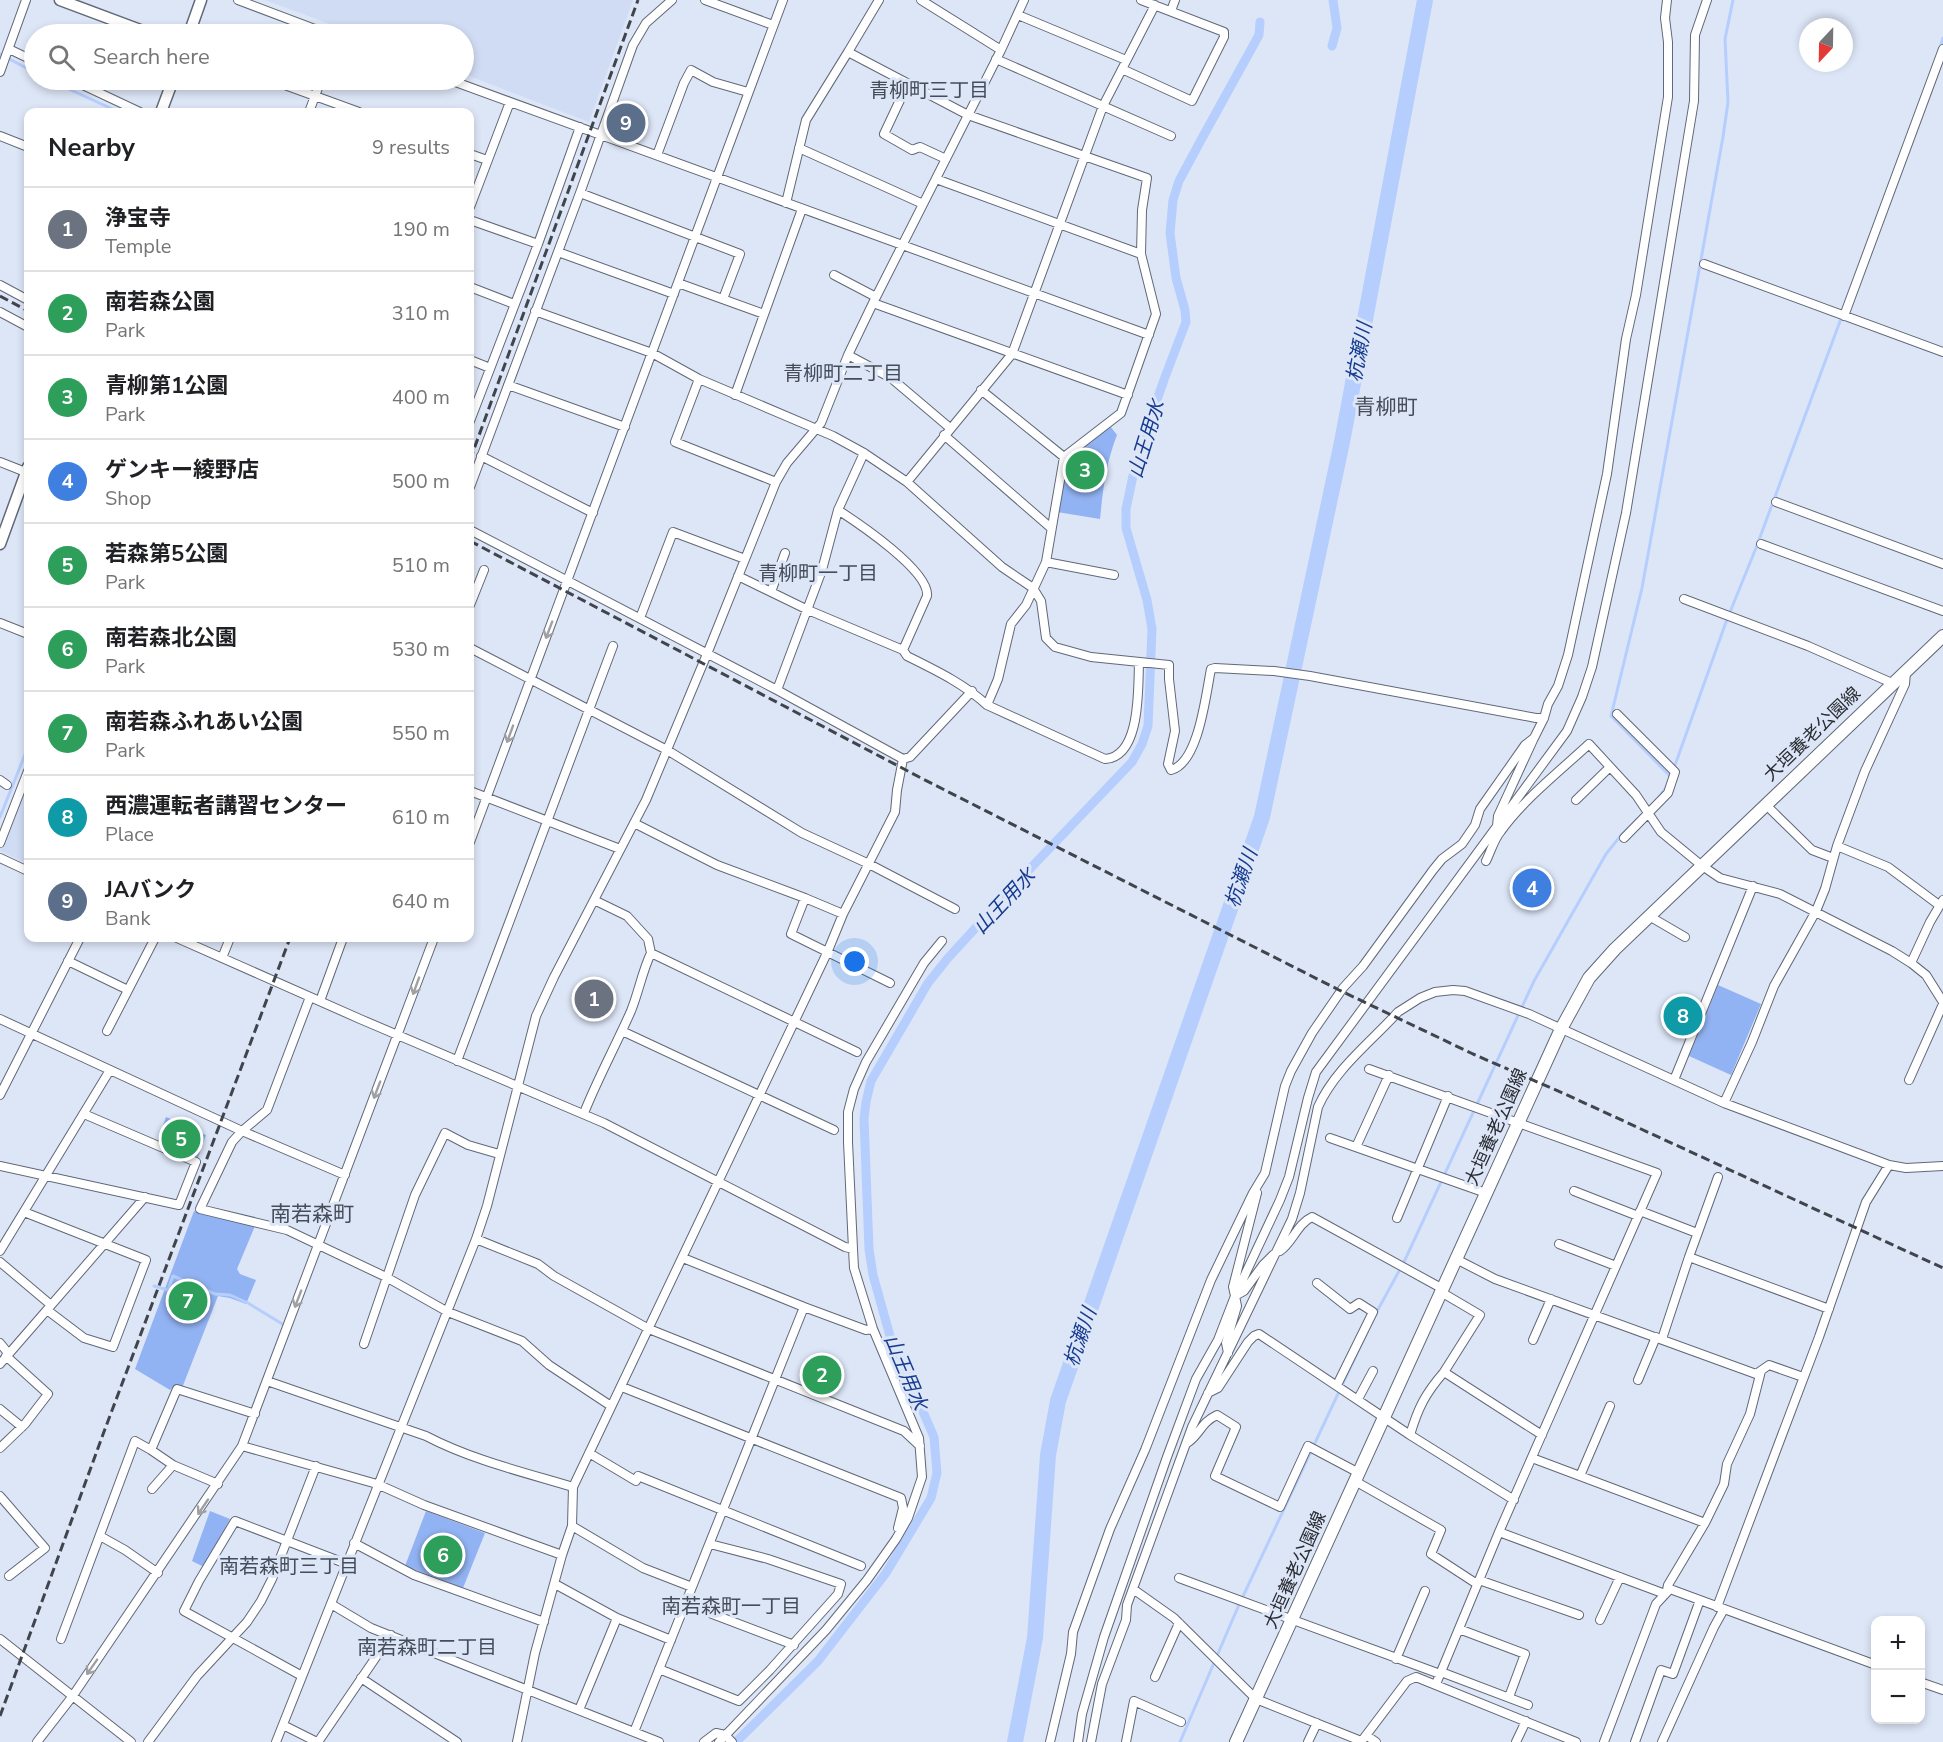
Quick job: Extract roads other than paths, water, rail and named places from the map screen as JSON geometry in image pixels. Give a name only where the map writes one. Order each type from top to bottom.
[{"type":"main road","points":[[60,0],[124,24]]},
{"type":"main road","points":[[193,24],[201,0]]},
{"type":"main road","points":[[162,108],[169,90]]},
{"type":"main road","points":[[0,544],[24,481]]},
{"type":"main road","name":"大垣養老公園線","points":[[1236,1742],[1561,1029],[1589,978],[1615,949],[1701,865],[1906,669],[1942,639]]},
{"type":"street","points":[[0,72],[26,0]]},
{"type":"street","points":[[238,0],[302,24]]},
{"type":"street","points":[[474,476],[633,45],[646,24],[672,0]]},
{"type":"street","points":[[705,0],[773,25]]},
{"type":"street","points":[[474,831],[783,0]]},
{"type":"street","points":[[786,203],[806,120],[879,0]]},
{"type":"street","points":[[921,0],[1001,50]]},
{"type":"street","points":[[276,1742],[476,1239],[536,1016],[646,800],[708,654],[776,482],[787,463],[821,423],[848,355],[874,300],[1024,0]]},
{"type":"street","points":[[1122,69],[1192,101],[1224,37],[1224,32],[1141,0]]},
{"type":"street","points":[[1171,11],[1175,0]]},
{"type":"street","points":[[1486,861],[1498,830],[1498,816],[1558,686],[1568,655],[1607,474],[1626,339],[1636,295],[1668,97],[1668,42],[1665,18],[1667,0]]},
{"type":"street","points":[[1078,1742],[1082,1714],[1112,1614],[1196,1379],[1218,1340],[1235,1296],[1289,1177],[1316,1072],[1498,830],[1567,731],[1582,697],[1592,667],[1628,502],[1695,94],[1695,35],[1707,0]]},
{"type":"street","points":[[907,482],[1012,354],[1103,106],[1155,5]]},
{"type":"street","points":[[1018,15],[1126,60]]},
{"type":"street","points":[[9,49],[24,57]]},
{"type":"street","points":[[1844,316],[1943,49]]},
{"type":"street","points":[[848,52],[968,114],[1147,178],[1142,210],[1140,254],[1156,314],[1121,413],[1064,457],[1046,562],[1026,605],[1011,624],[998,679],[987,705]]},
{"type":"street","points":[[996,59],[1170,136]]},
{"type":"street","points":[[657,155],[691,70],[713,82],[748,92]]},
{"type":"street","points":[[908,83],[884,134],[912,150],[920,147],[946,159]]},
{"type":"street","points":[[474,89],[1149,335]]},
{"type":"street","points":[[93,90],[132,108]]},
{"type":"street","points":[[298,90],[348,108]]},
{"type":"street","points":[[310,108],[317,90]]},
{"type":"street","points":[[474,196],[510,102]]},
{"type":"street","points":[[474,410],[580,127]]},
{"type":"street","points":[[0,136],[24,145]]},
{"type":"street","points":[[800,148],[923,204]]},
{"type":"street","points":[[474,155],[487,160]]},
{"type":"street","points":[[936,179],[1140,254]]},
{"type":"street","points":[[580,193],[740,254],[723,298]]},
{"type":"street","points":[[735,396],[802,209]]},
{"type":"street","points":[[474,221],[537,244]]},
{"type":"street","points":[[558,252],[674,294]]},
{"type":"street","points":[[1704,264],[1943,352]]},
{"type":"street","points":[[834,275],[874,300],[1012,354],[1128,395]]},
{"type":"street","points":[[678,283],[764,314]]},
{"type":"street","points":[[0,285],[24,298]]},
{"type":"street","points":[[474,289],[514,304]]},
{"type":"street","points":[[535,311],[652,353],[735,396],[816,429],[864,453],[907,482],[1002,567],[1033,588],[1041,601],[1046,638],[1054,647],[1091,657],[1169,665],[1175,731],[1168,764],[1171,770],[1181,765],[1193,744],[1201,722],[1211,669],[1279,672],[1310,676],[1544,718]]},
{"type":"street","points":[[0,312],[24,325]]},
{"type":"street","points":[[848,355],[891,378],[950,428]]},
{"type":"street","points":[[474,362],[490,368]]},
{"type":"street","points":[[699,379],[675,442],[776,482]]},
{"type":"street","points":[[508,385],[625,427]]},
{"type":"street","points":[[981,390],[1064,457]]},
{"type":"street","points":[[944,435],[1051,528]]},
{"type":"street","points":[[777,690],[822,570],[838,510],[864,453]]},
{"type":"street","points":[[481,456],[593,513]]},
{"type":"street","points":[[0,462],[24,470]]},
{"type":"street","points":[[1776,502],[1943,564]]},
{"type":"street","points":[[838,510],[898,554],[925,583],[927,596],[903,650]]},
{"type":"street","points":[[474,532],[777,690],[903,759],[910,757],[972,691]]},
{"type":"street","points":[[640,618],[672,532],[744,559]]},
{"type":"street","points":[[1761,544],[1943,611]]},
{"type":"street","points":[[771,592],[785,554]]},
{"type":"street","points":[[1046,562],[1114,575]]},
{"type":"street","points":[[474,595],[484,570]]},
{"type":"street","points":[[738,576],[808,610],[903,650],[907,656],[948,676],[972,691],[987,705],[1105,759],[1113,759],[1124,750],[1133,731],[1141,662]]},
{"type":"street","points":[[1684,599],[1808,646],[1892,683]]},
{"type":"street","points":[[0,623],[24,632]]},
{"type":"street","points":[[457,1061],[613,646]]},
{"type":"street","points":[[474,650],[667,750],[785,824],[955,909]]},
{"type":"street","points":[[1724,1103],[1774,986],[1816,911],[1865,771],[1905,684],[1906,669]]},
{"type":"street","points":[[1617,714],[1675,772],[1668,793],[1624,838]]},
{"type":"street","points":[[1050,1742],[1071,1654],[1073,1632],[1110,1529],[1145,1450],[1211,1280],[1269,1159],[1285,1086],[1303,1048],[1343,988],[1363,966],[1432,870],[1462,844],[1475,825],[1480,809],[1525,745],[1534,738]]},
{"type":"street","points":[[1498,830],[1589,744],[1636,795],[1661,832],[1719,878],[1780,894],[1911,963],[1926,975],[1943,1003],[1909,1080]]},
{"type":"street","points":[[517,1742],[535,1653],[572,1526],[573,1487],[650,1329],[827,953],[843,914],[895,812],[903,759]]},
{"type":"street","points":[[1576,801],[1610,767]]},
{"type":"street","points":[[0,843],[24,781]]},
{"type":"street","points":[[474,792],[620,849]]},
{"type":"street","points":[[1765,804],[1812,850],[1833,858]]},
{"type":"street","points":[[634,823],[717,865],[843,914]]},
{"type":"street","points":[[1837,846],[1888,867],[1941,902],[1911,963]]},
{"type":"street","points":[[0,858],[24,869]]},
{"type":"street","points":[[1674,1080],[1753,886]]},
{"type":"street","points":[[806,898],[791,934],[890,984]]},
{"type":"street","points":[[584,1113],[599,1076],[622,1031],[634,1002],[643,969],[651,953],[648,939],[627,916],[594,900]]},
{"type":"street","points":[[1649,916],[1685,937]]},
{"type":"street","points":[[719,1742],[729,1739],[826,1630],[867,1580],[908,1518],[922,1477],[921,1447],[913,1422],[889,1371],[854,1268],[848,1112],[854,1089],[866,1062],[918,973],[942,941]]},
{"type":"street","points":[[0,1095],[78,942]]},
{"type":"street","points":[[107,1031],[153,942]]},
{"type":"street","points":[[186,942],[457,1061],[584,1113],[845,1247],[853,1249]]},
{"type":"street","points":[[222,958],[228,942]]},
{"type":"street","points":[[320,1001],[342,942]]},
{"type":"street","points":[[37,1742],[72,1697],[158,1573],[242,1446],[433,942]]},
{"type":"street","points":[[651,953],[856,1052]]},
{"type":"street","points":[[68,961],[128,990]]},
{"type":"street","points":[[1091,1742],[1102,1684],[1126,1620],[1127,1605],[1186,1444],[1208,1393],[1278,1252],[1295,1208],[1323,1096],[1340,1073],[1403,1008],[1436,992],[1459,990],[1529,1014],[1724,1103],[1889,1165],[1906,1168],[1943,1166]]},
{"type":"street","points":[[310,997],[267,1110],[232,1142],[200,1209],[287,1230],[386,1277],[448,1312],[522,1341],[549,1365],[611,1406]]},
{"type":"street","points":[[0,1019],[242,1131],[345,1175]]},
{"type":"street","points":[[622,1031],[834,1130]]},
{"type":"street","points":[[1370,1068],[1657,1173],[1499,1532],[1436,1684]]},
{"type":"street","points":[[0,1251],[110,1070]]},
{"type":"street","points":[[1356,1147],[1389,1076]]},
{"type":"street","points":[[1397,1218],[1448,1096]]},
{"type":"street","points":[[0,1166],[179,1205],[196,1161],[84,1114]]},
{"type":"street","points":[[364,1344],[414,1195],[445,1133],[468,1145],[499,1155]]},
{"type":"street","points":[[1330,1138],[1486,1193]]},
{"type":"street","points":[[1662,1742],[1714,1627],[1866,1202],[1889,1165]]},
{"type":"street","points":[[1638,1380],[1659,1338],[1718,1177]]},
{"type":"street","points":[[1228,1353],[1226,1343],[1237,1306],[1233,1287],[1260,1180]]},
{"type":"street","points":[[1574,1191],[1697,1233]]},
{"type":"street","points":[[0,1364],[145,1197]]},
{"type":"street","points":[[0,1262],[84,1338],[113,1347],[146,1260],[24,1212]]},
{"type":"street","points":[[1235,1296],[1244,1292],[1263,1265],[1285,1247],[1304,1221],[1312,1217],[1442,1290],[1480,1315],[1444,1372],[1431,1386],[1418,1407],[1410,1435]]},
{"type":"street","points":[[476,1239],[538,1264],[554,1276],[650,1329],[904,1431],[921,1447]]},
{"type":"street","points":[[1559,1244],[1616,1266]]},
{"type":"street","points":[[1689,1257],[1829,1309]]},
{"type":"street","points":[[683,1258],[804,1307],[866,1330],[873,1329]]},
{"type":"street","points":[[1456,1259],[1495,1279],[1756,1374],[1769,1365],[1803,1377]]},
{"type":"street","points":[[1317,1284],[1350,1309],[1359,1303],[1373,1312],[1337,1385]]},
{"type":"street","points":[[1533,1340],[1551,1299]]},
{"type":"street","points":[[634,1732],[804,1307]]},
{"type":"street","points":[[1208,1393],[1218,1388],[1248,1342],[1259,1334],[1410,1435],[1514,1500]]},
{"type":"street","points":[[0,1343],[7,1354],[48,1394],[22,1426],[0,1448]]},
{"type":"street","points":[[1358,1400],[1373,1371]]},
{"type":"street","points":[[1666,1592],[1706,1523],[1724,1484],[1727,1464],[1750,1414],[1761,1371]]},
{"type":"street","points":[[1444,1372],[1542,1435]]},
{"type":"street","points":[[267,1381],[401,1428],[483,1460],[573,1487]]},
{"type":"street","points":[[622,1387],[901,1498],[902,1515],[901,1523],[894,1536],[896,1539]]},
{"type":"street","points":[[151,1450],[177,1389],[255,1414]]},
{"type":"street","points":[[1580,1476],[1610,1406]]},
{"type":"street","points":[[0,1409],[22,1426]]},
{"type":"street","points":[[1186,1444],[1207,1420],[1216,1415],[1236,1428],[1215,1476],[1280,1507],[1308,1446],[1441,1530],[1431,1554],[1478,1582],[1579,1615]]},
{"type":"street","points":[[61,1639],[135,1441],[172,1465],[218,1484]]},
{"type":"street","points":[[242,1446],[377,1484],[424,1505],[562,1556]]},
{"type":"street","points":[[589,1453],[636,1482],[638,1476],[861,1566]]},
{"type":"street","points":[[1532,1458],[1706,1523]]},
{"type":"street","points":[[152,1489],[172,1465]]},
{"type":"street","points":[[148,1742],[198,1676],[233,1638],[261,1601],[316,1466]]},
{"type":"street","points":[[0,1496],[45,1548],[9,1576]]},
{"type":"street","points":[[302,1676],[184,1611],[235,1521],[347,1564]]},
{"type":"street","points":[[572,1526],[643,1568],[692,1587]]},
{"type":"street","points":[[1499,1532],[1666,1592]]},
{"type":"street","points":[[100,1536],[158,1573]]},
{"type":"street","points":[[354,1543],[414,1575],[544,1622]]},
{"type":"street","points":[[659,1669],[739,1701],[794,1645],[838,1594],[841,1584],[768,1559],[710,1544]]},
{"type":"street","points":[[1600,1620],[1620,1577]]},
{"type":"street","points":[[1179,1578],[1396,1659],[1528,1705]]},
{"type":"street","points":[[555,1584],[617,1618],[671,1640]]},
{"type":"street","points":[[1133,1589],[1179,1623],[1256,1699],[1317,1724],[1376,1742]]},
{"type":"street","points":[[1604,1742],[1656,1604],[1670,1589],[1871,1664]]},
{"type":"street","points":[[1396,1659],[1425,1591]]},
{"type":"street","points":[[1635,1742],[1661,1670],[1673,1674],[1700,1600]]},
{"type":"street","points":[[331,1604],[371,1628],[659,1742]]},
{"type":"street","points":[[686,1604],[794,1645]]},
{"type":"street","points":[[579,1710],[617,1618]]},
{"type":"street","points":[[1155,1677],[1179,1623]]},
{"type":"street","points":[[1459,1629],[1525,1654],[1509,1697]]},
{"type":"street","points":[[283,1725],[317,1742],[391,1635]]},
{"type":"street","points":[[0,1639],[131,1742]]},
{"type":"street","points":[[361,1678],[457,1742]]},
{"type":"street","points":[[1363,1739],[1407,1681],[1420,1678],[1576,1742]]},
{"type":"street","points":[[1925,1684],[1943,1690]]},
{"type":"street","points":[[1126,1742],[1134,1701],[1181,1722]]},
{"type":"street","points":[[1516,1742],[1526,1721]]},
{"type":"street","points":[[1308,1742],[1317,1724]]},
{"type":"street","points":[[704,1742],[716,1733],[729,1739]]},
{"type":"waterway","name":"山王用水","points":[[1332,46],[1337,28],[1333,0]]},
{"type":"waterway","name":"杭瀬川","points":[[1015,1742],[1035,1638],[1048,1455],[1058,1401],[1262,817],[1342,442],[1425,0]]},
{"type":"waterway","points":[[1671,777],[1611,716],[1642,588],[1723,137],[1728,102],[1725,39],[1733,0]]},
{"type":"waterway","name":"山王用水","points":[[736,1742],[818,1661],[886,1573],[931,1498],[937,1473],[934,1437],[890,1336],[873,1275],[869,1249],[864,1119],[866,1102],[871,1081],[928,983],[1024,875],[1132,762],[1142,744],[1148,726],[1152,629],[1147,600],[1126,528],[1126,509],[1137,457],[1186,322],[1176,278],[1170,233],[1173,200],[1179,181],[1259,35],[1260,22]]},
{"type":"waterway","points":[[1939,51],[1943,38]]},
{"type":"waterway","points":[[0,54],[24,67]]},
{"type":"waterway","points":[[71,90],[110,108]]},
{"type":"waterway","points":[[1674,768],[1726,622],[1756,548],[1842,316]]},
{"type":"waterway","points":[[0,817],[24,757]]},
{"type":"waterway","points":[[1657,800],[1667,786]]},
{"type":"waterway","points":[[1375,1315],[1404,1262],[1534,981],[1606,854],[1622,834],[1646,811]]},
{"type":"waterway","points":[[154,1286],[168,1290],[173,1276],[215,1294],[230,1295],[284,1325]]},
{"type":"waterway","points":[[1180,1742],[1238,1607],[1367,1332]]},
{"type":"railway","points":[[474,449],[638,0]]},
{"type":"railway","points":[[0,296],[24,309]]},
{"type":"railway","points":[[474,543],[923,779],[1339,990],[1473,1054],[1943,1268]]},
{"type":"railway","points":[[0,1716],[105,1429],[288,942]]},
{"type":"place","name":"JAバンク","points":[[626,123]]},
{"type":"place","name":"青柳第1公園","points":[[1085,470]]},
{"type":"place","name":"ゲンキー綾野店","points":[[1532,888]]},
{"type":"place","name":"浄宝寺","points":[[594,999]]},
{"type":"place","name":"西濃運転者講習センター","points":[[1683,1016]]},
{"type":"place","name":"若森第5公園","points":[[181,1139]]},
{"type":"place","name":"南若森ふれあい公園","points":[[188,1301]]},
{"type":"place","name":"南若森公園","points":[[822,1375]]},
{"type":"place","name":"南若森北公園","points":[[443,1555]]},
{"type":"district","name":"青柳町三丁目","points":[[929,90]]},
{"type":"district","name":"青柳町二丁目","points":[[843,373]]},
{"type":"district","name":"青柳町","points":[[1386,407]]},
{"type":"district","name":"青柳町一丁目","points":[[818,573]]},
{"type":"district","name":"南若森町","points":[[312,1214]]},
{"type":"district","name":"南若森町三丁目","points":[[289,1566]]},
{"type":"district","name":"南若森町一丁目","points":[[731,1606]]},
{"type":"district","name":"南若森町二丁目","points":[[427,1647]]}]
